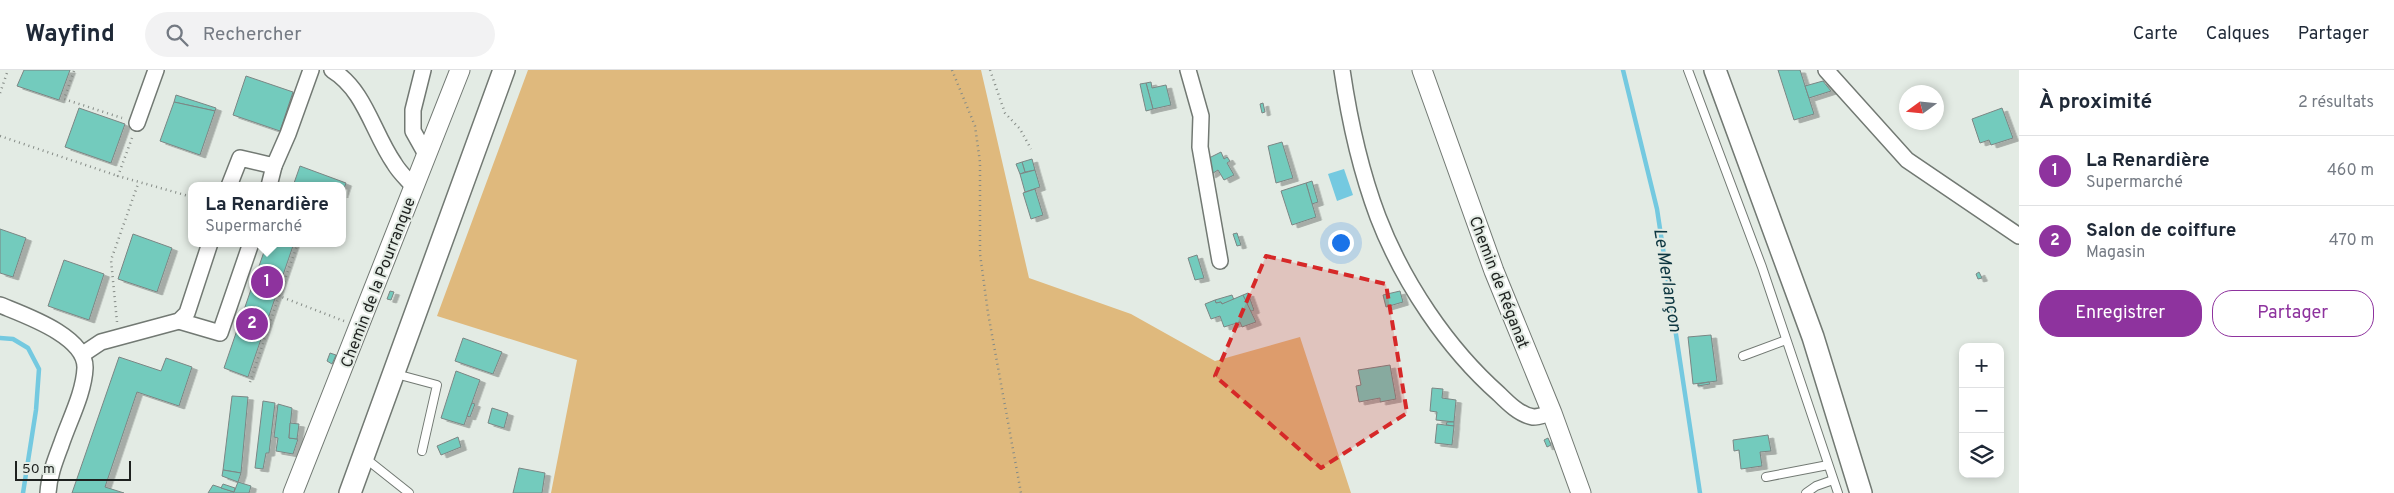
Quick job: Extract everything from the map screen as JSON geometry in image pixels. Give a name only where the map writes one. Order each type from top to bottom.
[{"type":"main road","points":[[350,493],[504,70]]},
{"type":"main road","points":[[1715,70],[1813,337],[1861,493]]},
{"type":"street","points":[[137,124],[156,70]]},
{"type":"street","points":[[270,182],[274,166],[288,134],[311,70]]},
{"type":"street","points":[[332,70],[344,77],[366,111],[393,163],[414,187]]},
{"type":"street","points":[[423,70],[412,110],[413,131],[426,156]]},
{"type":"street","name":"Chemin de la Pourranque","points":[[293,493],[460,70]]},
{"type":"street","points":[[1188,70],[1201,116],[1200,147],[1220,261]]},
{"type":"street","points":[[1342,70],[1348,113],[1378,216],[1400,264],[1425,307],[1484,381],[1515,409],[1533,416],[1552,413]]},
{"type":"street","name":"Chemin de Réganat","points":[[1422,70],[1494,271],[1552,413],[1581,493]]},
{"type":"street","points":[[1826,70],[1907,160],[2019,236]]},
{"type":"street","points":[[231,182],[240,158],[274,166]]},
{"type":"street","points":[[179,321],[187,313],[209,247]]},
{"type":"street","points":[[83,354],[101,342],[179,321],[220,333],[249,247]]},
{"type":"street","points":[[0,304],[71,340],[83,354],[85,368],[80,390],[51,472],[48,493]]},
{"type":"lane","points":[[1688,70],[1762,267],[1838,493]]},
{"type":"lane","points":[[1743,356],[1786,340]]},
{"type":"lane","points":[[394,374],[437,385],[422,451]]},
{"type":"lane","points":[[364,457],[409,493]]},
{"type":"lane","points":[[1766,477],[1828,465]]},
{"type":"lane","points":[[1806,493],[1816,486],[1833,480]]},
{"type":"path","points":[[0,93],[8,70]]},
{"type":"path","points":[[74,70],[64,98],[137,124],[118,176]]},
{"type":"path","points":[[952,70],[975,126],[980,162],[980,254],[988,313],[1021,493]]},
{"type":"path","points":[[990,70],[1006,113],[1020,129],[1031,149]]},
{"type":"path","points":[[0,136],[138,184],[188,196]]},
{"type":"path","points":[[119,336],[111,260],[138,184]]},
{"type":"path","points":[[250,382],[297,247]]},
{"type":"path","points":[[279,296],[360,326]]},
{"type":"highlighted area","points":[[1266,256],[1386,284],[1407,413],[1321,468],[1215,376]]},
{"type":"shaded area","points":[[528,70],[981,70],[1029,278],[1131,314],[1215,361],[1300,337],[1351,493],[551,493],[577,360],[437,316]]},
{"type":"water","points":[[1344,169],[1353,195],[1337,201],[1328,174]]},
{"type":"building","points":[[24,70],[70,70],[59,100],[17,86]]},
{"type":"building","points":[[1778,70],[1800,70],[1814,114],[1794,120]]},
{"type":"building","points":[[246,76],[293,92],[280,131],[233,115]]},
{"type":"building","points":[[1823,81],[1831,91],[1809,98],[1805,86]]},
{"type":"building","points":[[1151,82],[1152,88],[1166,85],[1171,105],[1153,109],[1146,83]]},
{"type":"building","points":[[1146,83],[1153,109],[1146,111],[1140,84]]},
{"type":"building","points":[[176,95],[216,108],[215,111],[174,102]]},
{"type":"building","points":[[174,102],[215,111],[200,155],[160,141]]},
{"type":"building","points":[[1263,103],[1265,112],[1262,113],[1260,104]]},
{"type":"building","points":[[79,108],[125,124],[111,163],[65,147]]},
{"type":"building","points":[[2002,108],[2013,138],[1991,145],[1989,140],[1980,143],[1972,119]]},
{"type":"building","points":[[1282,142],[1293,178],[1276,183],[1268,146]]},
{"type":"building","points":[[1221,152],[1224,159],[1227,157],[1230,161],[1227,163],[1234,175],[1224,180],[1218,170],[1210,175],[1207,159]]},
{"type":"building","points":[[1032,159],[1035,170],[1025,172],[1022,162]]},
{"type":"building","points":[[1022,162],[1025,172],[1020,174],[1016,164]]},
{"type":"building","points":[[300,166],[343,182],[294,182]]},
{"type":"building","points":[[1035,170],[1040,187],[1025,192],[1020,174]]},
{"type":"building","points":[[1312,181],[1318,202],[1312,204],[1306,183]]},
{"type":"building","points":[[1306,183],[1316,217],[1292,225],[1281,191]]},
{"type":"building","points":[[1035,189],[1043,215],[1031,219],[1023,193]]},
{"type":"building","points":[[0,229],[26,238],[13,277],[0,273]]},
{"type":"building","points":[[1237,233],[1241,245],[1237,246],[1233,234]]},
{"type":"building","points":[[133,234],[172,248],[157,292],[118,279]]},
{"type":"building","points":[[266,247],[293,247],[248,377],[224,368]]},
{"type":"building","points":[[1197,255],[1204,278],[1195,280],[1188,258]]},
{"type":"building","points":[[64,260],[104,274],[89,320],[48,306]]},
{"type":"building","points":[[1979,272],[1982,278],[1978,279],[1976,274]]},
{"type":"building","points":[[390,291],[394,292],[391,300],[387,299]]},
{"type":"building","points":[[1400,291],[1403,302],[1386,307],[1383,295]]},
{"type":"building","points":[[1248,293],[1254,310],[1252,311],[1249,311],[1243,295]]},
{"type":"building","points":[[1232,295],[1234,300],[1222,304],[1221,302],[1216,303],[1215,300]]},
{"type":"building","points":[[1243,295],[1256,322],[1242,327],[1240,322],[1224,327],[1220,316],[1211,319],[1205,304],[1215,300],[1216,303],[1221,302],[1222,304]]},
{"type":"building","points":[[1711,335],[1717,381],[1693,384],[1688,337]]},
{"type":"building","points":[[463,338],[502,352],[493,374],[455,361]]},
{"type":"building","points":[[330,353],[336,355],[332,364],[327,361]]},
{"type":"building","points":[[119,357],[161,371],[166,358],[192,367],[179,406],[137,392],[105,487],[124,493],[72,493]]},
{"type":"building","points":[[1390,365],[1396,399],[1380,402],[1380,398],[1359,402],[1356,386],[1361,385],[1358,370]]},
{"type":"building","points":[[456,371],[480,380],[464,425],[441,418]]},
{"type":"building","points":[[1709,382],[1710,384],[1698,386],[1698,384]]},
{"type":"building","points":[[1432,388],[1443,389],[1442,398],[1456,400],[1454,422],[1436,420],[1437,412],[1430,411]]},
{"type":"building","points":[[232,396],[248,397],[241,473],[223,470]]},
{"type":"building","points":[[263,401],[275,403],[269,453],[266,453],[263,469],[255,468]]},
{"type":"building","points":[[472,403],[475,404],[470,417],[467,416]]},
{"type":"building","points":[[278,404],[292,408],[289,438],[298,439],[293,454],[276,451],[278,438],[274,437]]},
{"type":"building","points":[[492,408],[508,413],[504,428],[488,423]]},
{"type":"building","points":[[1447,422],[1454,422],[1454,426],[1446,425]]},
{"type":"building","points":[[290,423],[299,424],[297,439],[289,438]]},
{"type":"building","points":[[1437,424],[1454,426],[1452,445],[1435,443]]},
{"type":"building","points":[[1768,435],[1771,451],[1760,452],[1762,466],[1741,469],[1739,450],[1734,451],[1733,440]]},
{"type":"building","points":[[458,437],[461,447],[441,455],[437,446]]},
{"type":"building","points":[[1548,438],[1551,445],[1547,447],[1544,440]]},
{"type":"building","points":[[519,468],[545,473],[542,493],[513,493]]},
{"type":"building","points":[[223,470],[241,473],[238,482],[222,476]]},
{"type":"building","points":[[238,482],[251,486],[249,493],[208,493],[213,485],[234,492]]},
{"type":"building","points":[[223,484],[235,488],[234,492],[221,488]]},
{"type":"waterway","name":"Le Merlançon","points":[[1623,70],[1657,209],[1700,493]]},
{"type":"waterway","points":[[0,338],[13,339],[28,348],[39,369],[36,410],[23,493]]},
{"type":"place","name":"La Renardière","points":[[267,282]]},
{"type":"place","name":"Salon de coiffure","points":[[252,324]]}]
